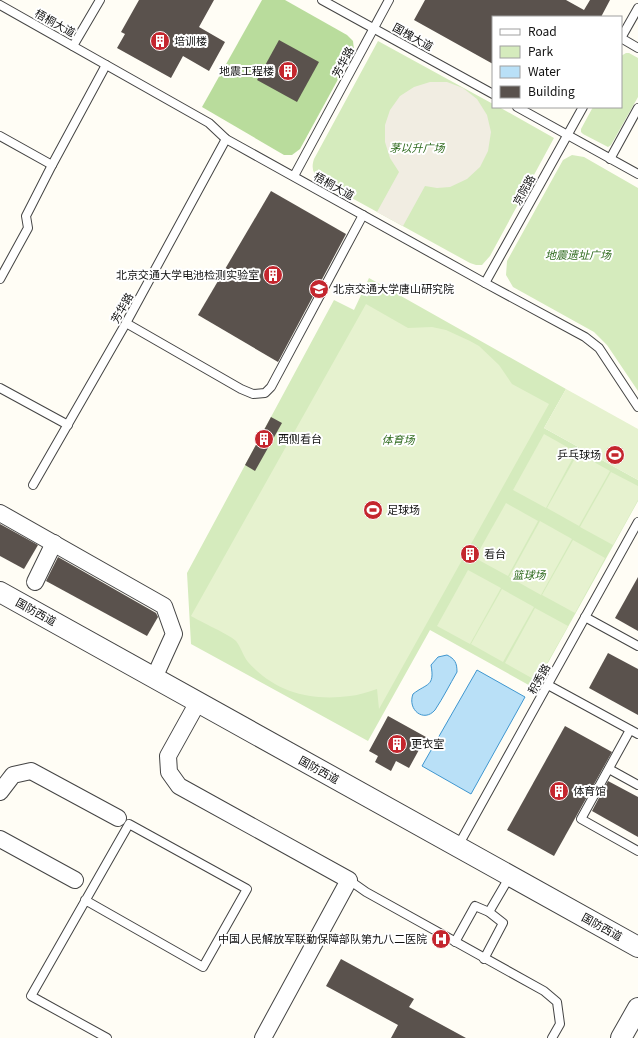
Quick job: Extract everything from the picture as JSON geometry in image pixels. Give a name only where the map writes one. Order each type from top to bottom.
[{"type":"street","points":[[0,513],[164,606],[174,634],[154,678]]},
{"type":"street","points":[[35,582],[54,543]]},
{"type":"street","name":"国防西道","points":[[0,592],[638,947]]},
{"type":"street","points":[[198,702],[168,756],[169,772],[179,786],[349,880],[263,1038]]},
{"type":"street","points":[[0,792],[13,775],[31,771],[118,818]]},
{"type":"street","points":[[0,839],[75,880]]},
{"type":"street","points":[[621,1038],[638,1008]]},
{"type":"lane","points":[[74,46],[100,0]]},
{"type":"lane","name":"国槐大道","points":[[322,0],[492,93]]},
{"type":"lane","name":"芳华路","points":[[294,176],[389,0]]},
{"type":"lane","name":"梧桐大道","points":[[0,5],[209,123],[226,139],[485,283],[586,337],[599,348],[638,407]]},
{"type":"lane","points":[[622,36],[638,8]]},
{"type":"lane","points":[[622,39],[638,48]]},
{"type":"lane","points":[[0,279],[28,228],[26,216],[106,65]]},
{"type":"lane","points":[[519,108],[638,174]]},
{"type":"lane","name":"京院路","points":[[485,283],[582,108]]},
{"type":"lane","points":[[610,158],[638,108]]},
{"type":"lane","points":[[0,136],[52,165]]},
{"type":"lane","name":"芳华路","points":[[33,485],[126,323],[226,139]]},
{"type":"lane","points":[[126,323],[241,389],[253,394],[265,393],[271,387],[363,215]]},
{"type":"lane","points":[[0,388],[68,425]]},
{"type":"lane","name":"积秀路","points":[[458,847],[638,522]]},
{"type":"lane","points":[[585,617],[638,646]]},
{"type":"lane","points":[[548,685],[634,732],[609,769],[581,819],[638,850]]},
{"type":"lane","points":[[609,769],[638,785]]},
{"type":"lane","points":[[85,900],[203,967],[246,889],[128,824],[85,900],[31,996],[107,1038]]},
{"type":"lane","points":[[489,912],[510,876]]},
{"type":"lane","points":[[349,880],[366,892],[544,991],[557,1002],[560,1024],[552,1038]]},
{"type":"lane","points":[[455,942],[475,906],[489,912],[503,923],[484,958]]},
{"type":"green space","points":[[262,0],[285,0],[347,35],[353,41],[354,50],[300,149],[292,155],[284,155],[202,107]]},
{"type":"green space","name":"茅以升广场","points":[[378,41],[492,103],[492,108],[501,108],[554,138],[490,256],[482,265],[470,263],[319,180],[314,173],[314,159]]},
{"type":"green space","points":[[629,53],[638,58],[638,97],[611,145],[608,147],[583,134],[581,129],[592,108],[622,108],[622,55]]},
{"type":"green space","name":"地震遗址广场","points":[[572,155],[584,157],[638,188],[638,391],[607,345],[594,332],[513,287],[506,275],[507,261],[563,160]]},
{"type":"green space","name":"体育场","points":[[369,278],[566,389],[544,428],[638,480],[638,501],[534,688],[430,630],[368,741],[191,644],[187,573],[334,300],[354,310]]},
{"type":"green space","name":"体育场","points":[[366,304],[408,328],[432,327],[446,330],[470,341],[479,346],[499,365],[512,384],[549,404],[379,709],[377,689],[353,696],[322,697],[308,696],[282,688],[259,673],[248,662],[236,641],[191,616]]},
{"type":"green space","name":"乒乓球场","points":[[566,389],[638,429],[638,480],[544,428]]},
{"type":"green space","points":[[544,434],[576,452],[546,508],[513,490]]},
{"type":"green space","points":[[578,453],[610,471],[579,526],[547,508]]},
{"type":"green space","points":[[611,472],[638,486],[638,500],[613,545],[580,527]]},
{"type":"green space","points":[[506,503],[538,521],[508,576],[475,558]]},
{"type":"green space","name":"篮球场","points":[[540,521],[572,539],[541,595],[509,577]]},
{"type":"green space","points":[[573,540],[605,558],[575,613],[542,595]]},
{"type":"green space","points":[[468,570],[501,588],[470,644],[437,626]]},
{"type":"green space","points":[[502,589],[534,607],[503,662],[471,644]]},
{"type":"green space","points":[[535,608],[568,626],[537,681],[505,663]]},
{"type":"shaded area","points":[[430,82],[447,82],[463,88],[477,99],[487,115],[491,132],[488,151],[480,167],[467,179],[450,187],[437,188],[425,186],[403,226],[377,212],[399,172],[390,158],[385,142],[385,125],[390,110],[400,96],[414,87]]},
{"type":"water","points":[[447,655],[455,662],[457,672],[435,710],[431,714],[422,715],[414,710],[412,705],[413,694],[429,684],[431,681],[431,665],[438,657]]},
{"type":"water","points":[[477,670],[525,697],[471,794],[422,766]]},
{"type":"building","name":"培训楼","points":[[139,0],[214,0],[199,27],[225,42],[209,71],[183,56],[171,78],[117,48],[125,34],[121,32]]},
{"type":"building","points":[[425,0],[566,0],[584,10],[590,0],[610,0],[602,16],[492,16],[492,63],[414,20]]},
{"type":"building","name":"地震工程楼","points":[[279,40],[319,62],[297,102],[257,80]]},
{"type":"building","name":"北京交通大学电池检测实验室","points":[[271,191],[346,234],[278,362],[198,315]]},
{"type":"building","points":[[271,417],[282,423],[255,471],[245,465]]},
{"type":"building","points":[[0,524],[38,545],[24,569],[0,556]]},
{"type":"building","points":[[58,557],[156,613],[158,617],[147,636],[46,581]]},
{"type":"building","points":[[638,577],[638,631],[615,618]]},
{"type":"building","points":[[608,653],[638,669],[638,715],[589,688]]},
{"type":"building","name":"更衣室","points":[[388,716],[426,737],[409,768],[396,761],[391,771],[375,762],[378,756],[369,751]]},
{"type":"building","name":"体育馆","points":[[565,726],[612,752],[554,856],[507,830]]},
{"type":"building","points":[[608,781],[638,797],[638,837],[592,811]]},
{"type":"building","points":[[341,959],[414,999],[409,1007],[466,1038],[391,1038],[398,1025],[326,986]]},
{"type":"place","name":"培训楼","points":[[160,41]]},
{"type":"place","name":"地震工程楼","points":[[288,71]]},
{"type":"place","name":"北京交通大学电池检测实验室","points":[[273,275]]},
{"type":"place","name":"北京交通大学唐山研究院","points":[[319,289]]},
{"type":"place","name":"西侧看台","points":[[264,439]]},
{"type":"place","name":"乒乓球场","points":[[615,455]]},
{"type":"place","name":"足球场","points":[[373,510]]},
{"type":"place","name":"看台","points":[[470,554]]},
{"type":"place","name":"更衣室","points":[[397,744]]},
{"type":"place","name":"体育馆","points":[[559,791]]},
{"type":"place","name":"中国人民解放军联勤保障部队第九八二医院","points":[[441,939]]}]
